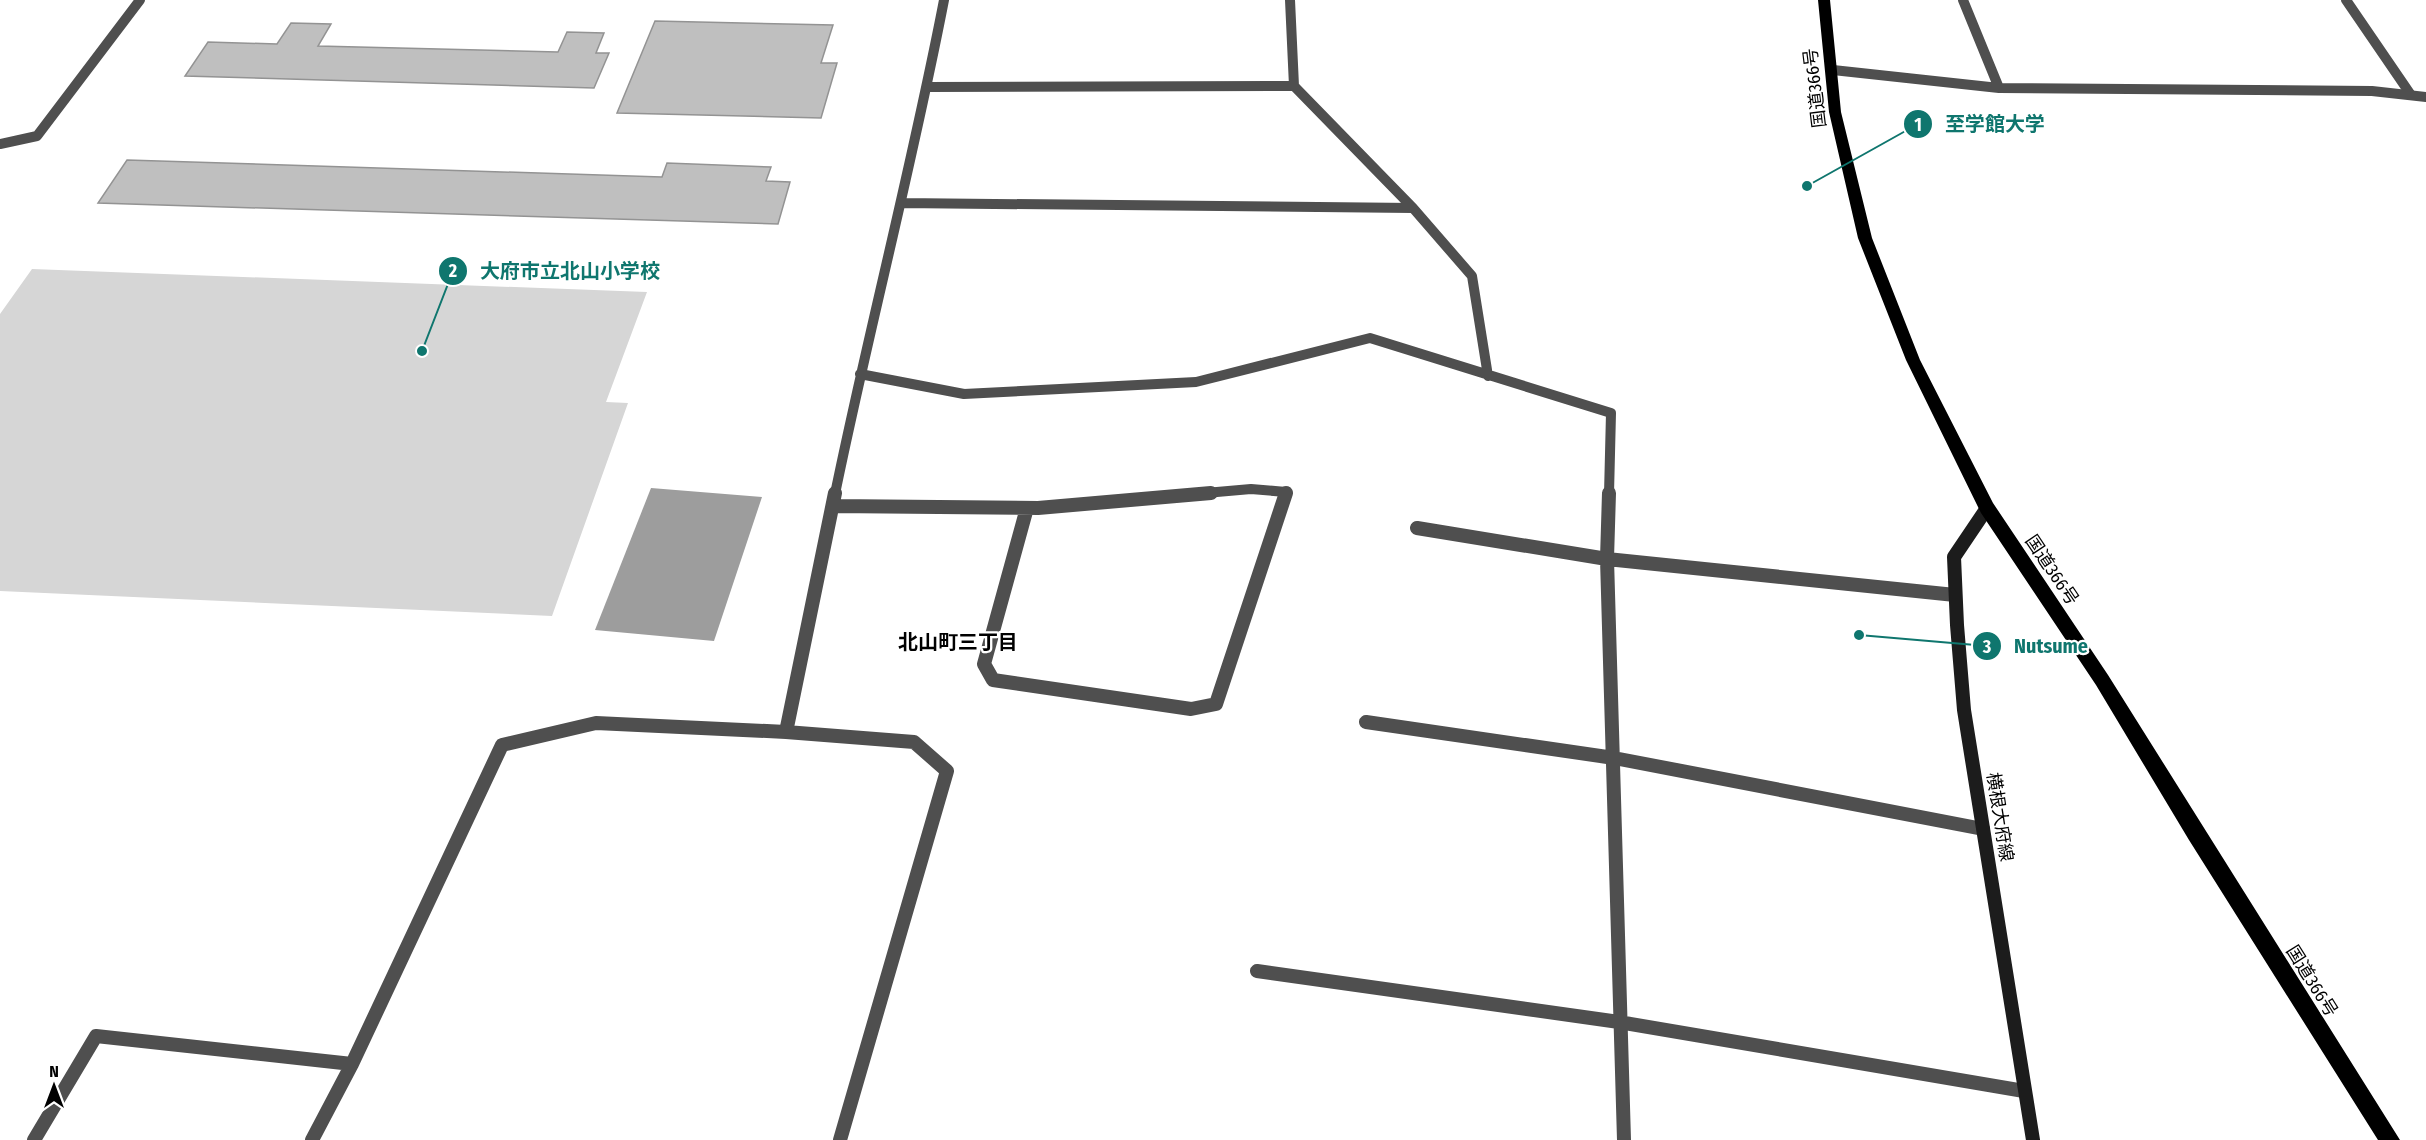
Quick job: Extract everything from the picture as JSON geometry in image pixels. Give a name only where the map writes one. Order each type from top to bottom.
[{"type":"highway","name":"国道366号","points":[[1824,0],[1833,70],[1835,112],[1865,238],[1913,360],[1987,508],[2102,680],[2196,834],[2390,1140]]},
{"type":"main road","name":"横根大府線","points":[[1987,508],[1954,556],[1964,710],[2033,1140]]},
{"type":"street","points":[[0,144],[38,136],[140,0]]},
{"type":"street","points":[[786,732],[860,374],[901,203],[944,0]]},
{"type":"street","points":[[1290,0],[1294,86],[1413,208],[1472,276],[1488,376]]},
{"type":"street","points":[[1963,0],[1999,88]]},
{"type":"street","points":[[2346,0],[2411,95]]},
{"type":"street","points":[[1833,70],[1999,88],[2372,91],[2426,97]]},
{"type":"street","points":[[927,87],[1294,86]]},
{"type":"street","points":[[901,203],[1413,208]]},
{"type":"street","points":[[860,374],[964,394],[1196,382],[1370,338],[1611,413],[1606,559],[1614,758],[1618,1022],[1624,1140]]},
{"type":"street","points":[[833,506],[1027,508],[1251,489],[1286,492],[1216,704],[1191,709],[993,680],[984,664],[1027,508]]},
{"type":"street","points":[[1418,528],[1606,559],[1956,596]]},
{"type":"street","points":[[1366,722],[1614,758],[1983,829]]},
{"type":"street","points":[[312,1140],[352,1064],[502,745],[596,723],[786,732],[914,742],[947,771],[840,1140]]},
{"type":"street","points":[[1257,971],[1618,1022],[2024,1091]]},
{"type":"street","points":[[34,1140],[96,1036],[352,1064]]},
{"type":"shaded area","points":[[32,269],[647,292],[606,402],[628,403],[552,616],[0,591],[0,314]]},
{"type":"shaded area","points":[[651,488],[762,497],[714,641],[595,630]]},
{"type":"building","points":[[655,21],[833,25],[821,63],[837,63],[821,118],[617,113]]},
{"type":"building","points":[[291,23],[331,24],[318,46],[558,52],[567,32],[604,33],[596,53],[609,53],[594,88],[185,76],[208,42],[277,44]]},
{"type":"building","points":[[127,160],[662,177],[667,163],[771,167],[766,181],[790,182],[778,224],[98,203]]},
{"type":"place","name":"至学館大学","points":[[1807,186]]},
{"type":"place","name":"大府市立北山小学校","points":[[422,351]]},
{"type":"place","name":"Nutsume","points":[[1859,635]]},
{"type":"district","name":"北山町三丁目","points":[[958,642]]}]
